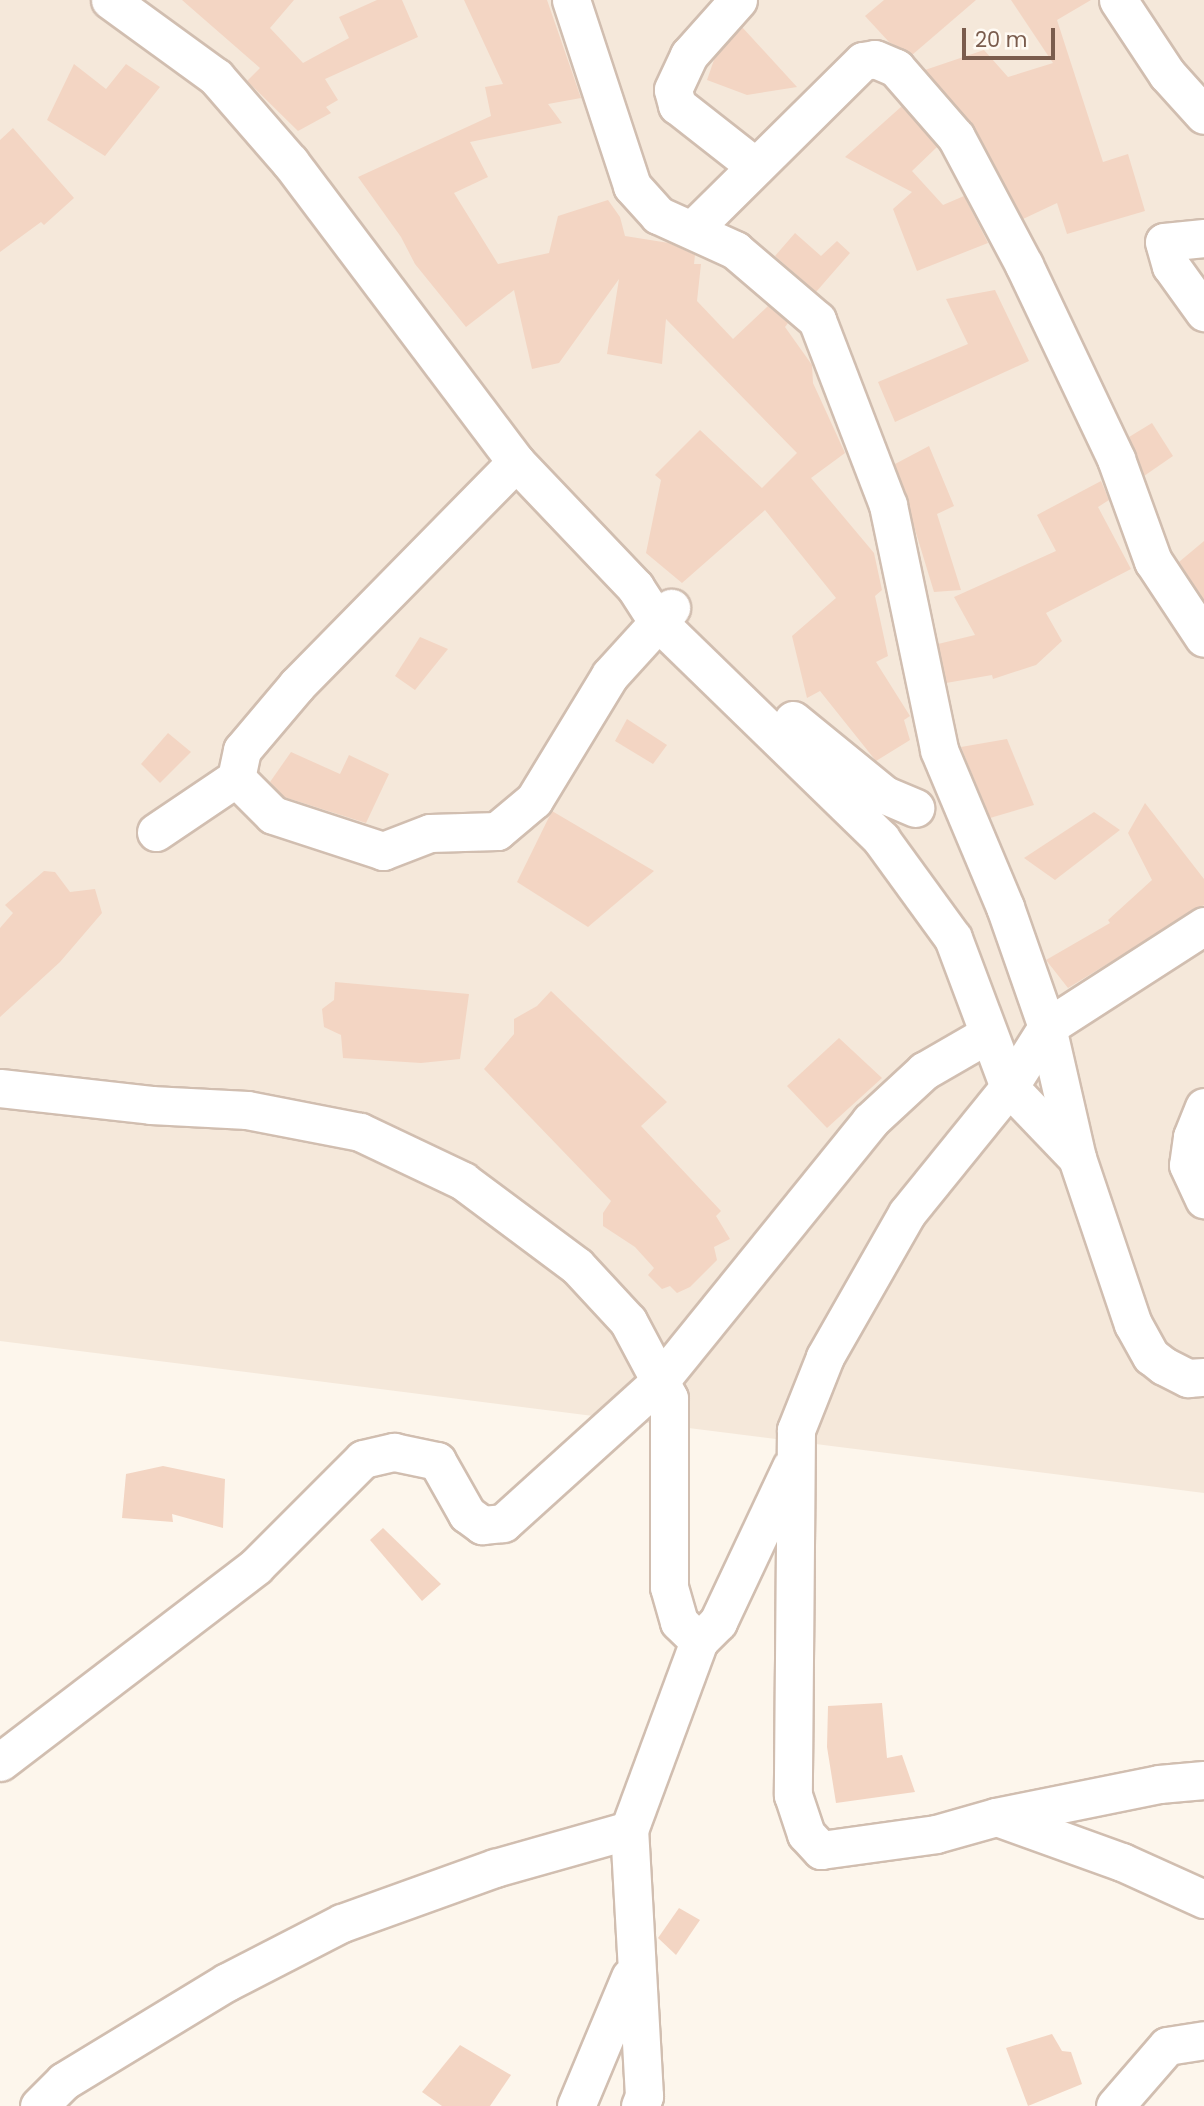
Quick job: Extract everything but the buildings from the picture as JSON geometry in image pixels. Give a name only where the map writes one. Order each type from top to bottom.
[{"type":"street","points":[[110,0],[216,77],[290,162],[516,462],[892,853],[953,938],[1009,1087],[1077,1158]]},
{"type":"street","points":[[571,0],[632,186],[658,215],[735,250],[817,320],[888,505],[939,750],[957,799],[1005,906],[1047,1027],[1077,1158],[1133,1324],[1150,1356],[1188,1378],[1204,1377]]},
{"type":"street","points":[[738,0],[689,55],[673,90],[677,105],[756,167]]},
{"type":"street","points":[[1118,0],[1167,74],[1204,116]]},
{"type":"street","points":[[693,229],[863,61],[886,63],[915,87],[956,137],[1024,265],[1116,459],[1153,561],[1180,607],[1204,638]]},
{"type":"street","points":[[1204,239],[1164,242],[1171,265],[1204,312]]},
{"type":"street","points":[[156,832],[236,778],[242,750],[297,685],[516,462]]},
{"type":"street","points":[[236,778],[273,815],[369,848],[400,847],[430,833],[497,831],[534,800],[610,674],[664,615]]},
{"type":"street","points":[[664,615],[809,736],[885,795],[915,808],[957,799]]},
{"type":"street","points":[[892,853],[915,808]]},
{"type":"street","points":[[953,938],[1005,906]]},
{"type":"street","points":[[1204,926],[1047,1027],[1009,1087],[900,1224],[825,1357],[796,1430],[793,1795],[806,1833],[821,1850],[936,1834],[996,1817],[1159,1784],[1204,1780]]},
{"type":"street","points":[[0,1762],[256,1566],[363,1459],[394,1452],[437,1461],[467,1514],[482,1525],[503,1523],[659,1382],[870,1121],[924,1071],[988,1034]]},
{"type":"street","points":[[0,1088],[150,1105],[247,1110],[360,1132],[463,1181],[577,1266],[628,1321],[669,1398],[668,1587],[678,1622],[699,1641]]},
{"type":"street","points":[[1204,1107],[1192,1137],[1188,1165],[1204,1200]]},
{"type":"street","points":[[644,2103],[633,1969],[629,1830],[699,1641],[718,1622],[794,1459]]},
{"type":"street","points":[[996,1817],[1122,1862],[1204,1899]]},
{"type":"street","points":[[39,2106],[64,2081],[227,1982],[342,1923],[495,1868],[629,1830]]},
{"type":"street","points":[[576,2106],[633,1969]]},
{"type":"street","points":[[1115,2106],[1167,2046],[1204,2040]]},
{"type":"shaded area","points":[[0,0],[1204,0],[1204,1493],[0,1341]]}]
